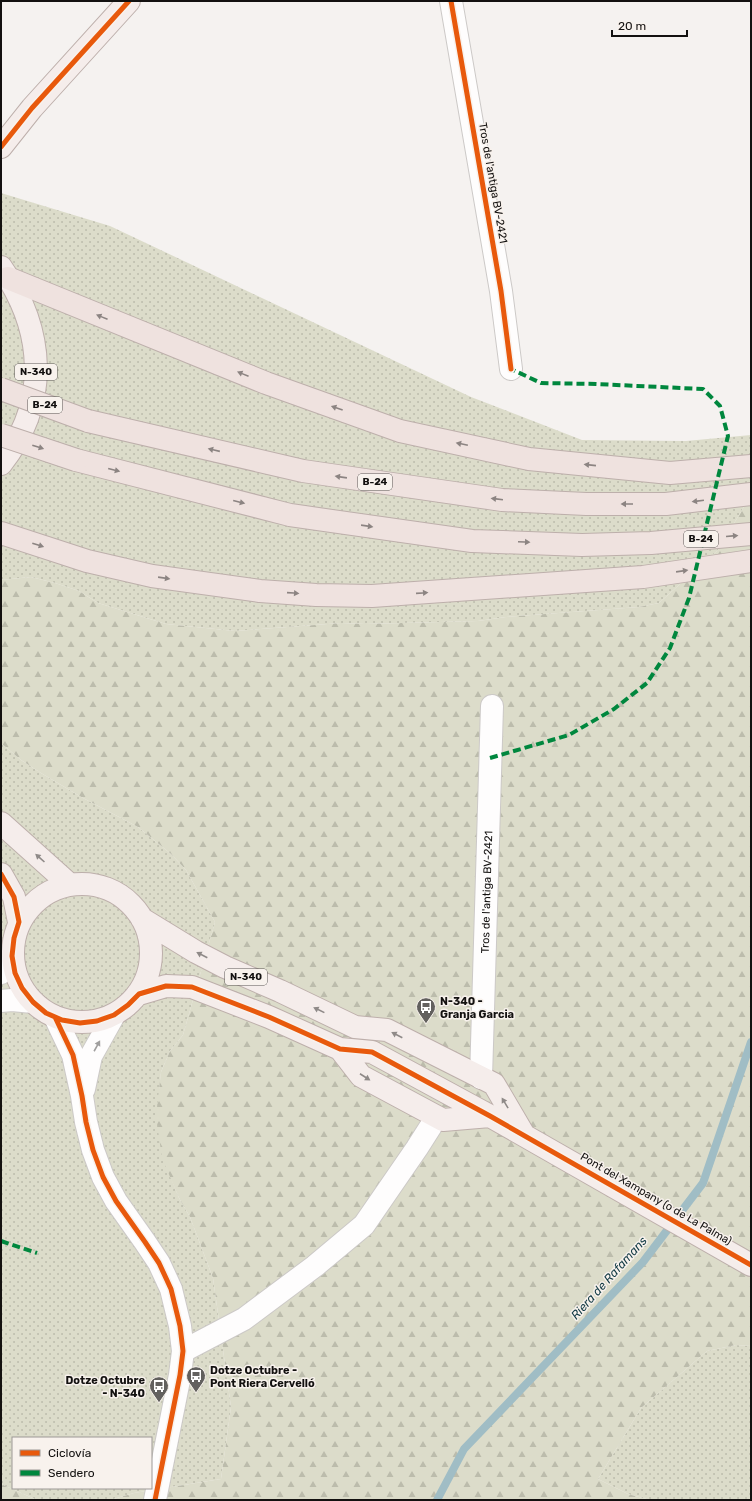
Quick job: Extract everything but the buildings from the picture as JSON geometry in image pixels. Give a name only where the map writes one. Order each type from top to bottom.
[{"type":"highway","points":[[5,273],[266,383],[400,431],[529,459],[670,473],[751,466]]},
{"type":"highway","name":"B-24","points":[[1,389],[88,421],[302,471],[502,500],[586,504],[666,504],[751,494]]},
{"type":"highway","name":"B-24","points":[[1,435],[76,460],[290,515],[472,541],[582,545],[651,543],[751,534]]},
{"type":"highway","points":[[1,533],[87,561],[152,576],[260,591],[316,595],[372,596],[643,577],[751,561]]},
{"type":"main road","points":[[2,149],[32,108],[129,1]]},
{"type":"main road","name":"N-340","points":[[1,464],[9,454],[20,434],[29,412],[34,390],[36,366],[34,343],[29,320],[20,298],[5,273]]},
{"type":"main road","points":[[1,823],[69,884]]},
{"type":"main road","name":"N-340","points":[[1,874],[14,897],[19,922]]},
{"type":"main road","name":"N-340","points":[[90,883],[107,888],[121,896],[133,906],[142,919],[148,933],[151,949],[150,964],[146,980],[139,994],[128,1005],[114,1015],[97,1021],[80,1023],[62,1020],[46,1013],[32,1002],[19,983],[15,973],[7,964],[19,922],[29,908],[41,896],[56,888],[69,884],[90,883]]},
{"type":"main road","name":"N-340","points":[[142,919],[196,952],[225,967],[280,991],[355,1027],[372,1052]]},
{"type":"main road","name":"N-340","points":[[139,994],[166,986],[192,987],[269,1017],[340,1048],[372,1052],[525,1136]]},
{"type":"main road","points":[[355,1027],[387,1030],[494,1084],[525,1136]]},
{"type":"main road","points":[[340,1048],[361,1076],[443,1120],[490,1116]]},
{"type":"main road","name":"Pont del Xampany (o de La Palma)","points":[[525,1136],[751,1265]]},
{"type":"street","name":"Tros de l'antiga BV-2421","points":[[451,1],[501,291],[511,369]]},
{"type":"street","name":"Tros de l'antiga BV-2421","points":[[481,1078],[492,706]]},
{"type":"street","points":[[1,1001],[12,1000],[32,1002]]},
{"type":"street","points":[[82,1096],[91,1056],[114,1015]]},
{"type":"street","points":[[55,1017],[73,1055],[86,1122],[93,1150],[103,1177],[116,1201],[159,1263],[170,1289],[180,1326],[183,1351],[176,1396],[155,1500]]},
{"type":"street","points":[[183,1351],[244,1319],[315,1266],[364,1224],[431,1126]]},
{"type":"green space","points":[[1,193],[110,226],[471,397],[582,440],[686,441],[751,435],[751,495],[718,550],[659,603],[639,607],[506,617],[478,621],[365,624],[341,623],[235,631],[166,624],[98,603],[79,591],[31,577],[1,580]]},
{"type":"green space","points":[[751,495],[751,1346],[736,1345],[707,1351],[641,1408],[598,1479],[628,1494],[650,1500],[110,1500],[134,1493],[221,1479],[231,1407],[213,1278],[190,1217],[179,1198],[162,1158],[156,1116],[161,1072],[170,1051],[183,1035],[215,922],[186,870],[171,854],[138,827],[83,798],[41,773],[21,760],[1,743],[1,580],[31,577],[79,591],[98,603],[166,624],[235,631],[341,623],[365,624],[478,621],[506,617],[639,607],[659,603],[718,550]]},
{"type":"green space","points":[[1,743],[21,760],[41,773],[83,798],[138,827],[171,854],[186,870],[215,922],[183,1035],[170,1051],[161,1072],[159,1094],[171,1178],[179,1198],[190,1217],[213,1278],[231,1407],[221,1479],[134,1493],[110,1500],[37,1500],[12,1489],[152,1489],[152,1437],[12,1437],[12,1489],[1,1484]]},
{"type":"green space","points":[[736,1345],[751,1346],[751,1500],[650,1500],[628,1494],[598,1479],[641,1408],[707,1351]]},
{"type":"green space","points":[[1,1484],[37,1500],[1,1500]]},
{"type":"waterway","name":"Riera de Rafamans","points":[[437,1500],[464,1449],[643,1262],[703,1183],[751,1042]]},
{"type":"marked path","points":[[490,758],[569,735],[614,709],[647,683],[670,648],[689,598],[728,436],[720,406],[703,389],[541,383],[511,369]]},
{"type":"marked path","points":[[1,1241],[37,1253]]},
{"type":"cycle path","points":[[1,147],[32,108],[129,1]]},
{"type":"cycle path","points":[[451,1],[501,291],[511,369]]},
{"type":"cycle path","points":[[1,874],[14,897],[19,922],[14,938],[12,956],[15,973],[22,988],[33,1002],[46,1013],[62,1020],[80,1023],[97,1021],[114,1015],[128,1005],[139,994],[166,986],[192,987],[269,1017],[340,1049],[372,1052],[490,1116],[751,1265]]},
{"type":"cycle path","points":[[55,1017],[73,1055],[86,1122],[93,1150],[103,1177],[116,1201],[159,1263],[171,1289],[180,1326],[183,1351],[180,1375],[155,1500]]},
{"type":"place","name":"N-340 - Granja Garcia","points":[[426,1024]]},
{"type":"place","name":"Dotze Octubre - Pont Riera Cervelló","points":[[196,1393]]},
{"type":"place","name":"Dotze Octubre - N-340","points":[[159,1403]]}]
